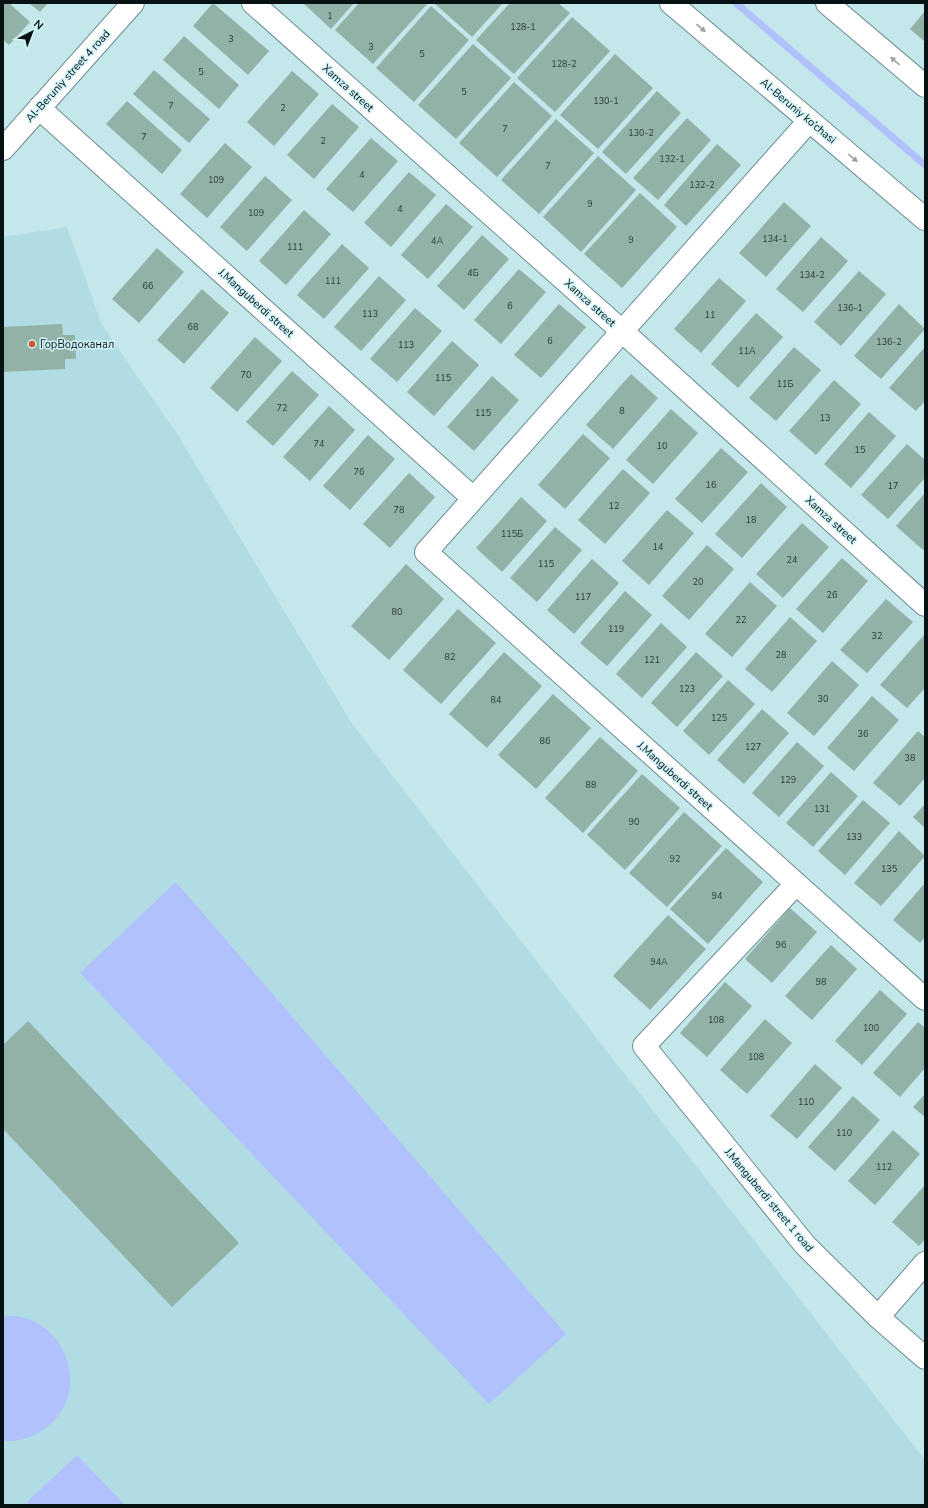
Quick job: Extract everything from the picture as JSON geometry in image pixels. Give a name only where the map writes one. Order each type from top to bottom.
[{"type":"street","name":"Al-Beruniy street 4 road","points":[[3,149],[133,3]]},
{"type":"street","name":"Xamza street","points":[[253,3],[623,332],[925,605]]},
{"type":"street","name":"Al-Beruniy ko’chasi","points":[[671,3],[925,219]]},
{"type":"street","points":[[828,3],[925,86]]},
{"type":"street","name":"J.Manguberdi street","points":[[39,108],[473,498],[426,552],[925,999]]},
{"type":"street","points":[[473,498],[623,332],[809,120]]},
{"type":"street","name":"J.Manguberdi street 1 road","points":[[796,884],[644,1046],[805,1245],[878,1317],[925,1358]]},
{"type":"street","points":[[878,1317],[925,1263]]},
{"type":"shaded area","points":[[67,227],[102,325],[179,437],[353,725],[925,1460],[925,1505],[3,1505],[3,237]]},
{"type":"water","points":[[176,882],[566,1334],[489,1404],[80,973]]},
{"type":"water","points":[[3,1316],[25,1318],[43,1327],[57,1341],[66,1358],[70,1377],[68,1397],[59,1415],[38,1433],[24,1439],[14,1441],[3,1441]]},
{"type":"water","points":[[77,1455],[125,1505],[29,1505],[27,1502]]},
{"type":"building","points":[[3,3],[9,3],[30,22],[9,45],[3,40]]},
{"type":"building","points":[[29,3],[48,3],[40,12]]},
{"type":"building","points":[[213,3],[269,51],[248,75],[193,26]]},
{"type":"building","points":[[303,3],[354,3],[331,29]]},
{"type":"building","points":[[359,3],[428,3],[373,64],[335,30]]},
{"type":"building","points":[[434,3],[503,3],[472,37]]},
{"type":"building","points":[[510,3],[558,3],[570,13],[514,74],[476,40]]},
{"type":"building","points":[[431,6],[469,40],[414,102],[376,68]]},
{"type":"building","points":[[925,11],[925,42],[910,29]]},
{"type":"building","points":[[572,17],[610,51],[555,112],[517,78]]},
{"type":"building","points":[[184,36],[239,85],[219,109],[163,60]]},
{"type":"building","points":[[473,44],[511,78],[456,139],[418,105]]},
{"type":"building","points":[[615,54],[653,88],[598,149],[560,115]]},
{"type":"building","points":[[154,70],[210,119],[189,143],[133,94]]},
{"type":"building","points":[[292,71],[319,94],[274,146],[247,122]]},
{"type":"building","points":[[514,82],[552,116],[497,177],[459,143]]},
{"type":"building","points":[[657,91],[681,113],[626,174],[602,152]]},
{"type":"building","points":[[127,101],[182,150],[162,174],[106,124]]},
{"type":"building","points":[[332,104],[359,127],[314,179],[287,155]]},
{"type":"building","points":[[687,118],[711,140],[658,200],[633,178]]},
{"type":"building","points":[[556,119],[594,153],[539,214],[501,180]]},
{"type":"building","points":[[371,138],[398,161],[353,212],[326,189]]},
{"type":"building","points":[[225,143],[252,167],[207,218],[180,194]]},
{"type":"building","points":[[717,144],[741,165],[686,226],[664,205]]},
{"type":"building","points":[[598,156],[636,190],[581,252],[543,217]]},
{"type":"building","points":[[409,172],[436,195],[391,247],[364,223]]},
{"type":"building","points":[[265,176],[292,200],[247,251],[220,227]]},
{"type":"building","points":[[640,193],[677,227],[622,288],[584,254]]},
{"type":"building","points":[[784,202],[811,226],[766,277],[739,253]]},
{"type":"building","points":[[446,204],[473,227],[428,279],[401,255]]},
{"type":"building","points":[[304,210],[331,234],[286,285],[259,261]]},
{"type":"building","points":[[482,235],[509,259],[464,310],[437,286]]},
{"type":"building","points":[[821,237],[848,261],[803,312],[776,289]]},
{"type":"building","points":[[342,244],[369,268],[324,319],[297,295]]},
{"type":"building","points":[[157,248],[184,272],[139,323],[112,299]]},
{"type":"building","points":[[519,269],[546,292],[501,344],[474,320]]},
{"type":"building","points":[[859,271],[886,294],[841,346],[814,322]]},
{"type":"building","points":[[379,276],[406,300],[361,351],[334,327]]},
{"type":"building","points":[[719,278],[746,301],[701,353],[674,329]]},
{"type":"building","points":[[202,289],[229,313],[184,364],[157,340]]},
{"type":"building","points":[[559,304],[586,327],[541,378],[514,355]]},
{"type":"building","points":[[899,304],[925,329],[881,379],[854,356]]},
{"type":"building","points":[[415,308],[442,331],[397,382],[370,359]]},
{"type":"building","points":[[756,313],[783,337],[738,388],[711,364]]},
{"type":"building","points":[[62,324],[63,335],[75,335],[76,359],[65,359],[65,369],[3,372],[3,327]]},
{"type":"building","points":[[255,337],[282,361],[237,412],[210,388]]},
{"type":"building","points":[[452,341],[479,365],[434,416],[407,392]]},
{"type":"building","points":[[794,347],[821,370],[776,421],[749,398]]},
{"type":"building","points":[[925,347],[925,401],[916,411],[889,388]]},
{"type":"building","points":[[292,371],[319,395],[273,446],[246,422]]},
{"type":"building","points":[[631,374],[658,398],[613,449],[586,425]]},
{"type":"building","points":[[492,376],[519,400],[474,451],[447,427]]},
{"type":"building","points":[[834,380],[861,404],[816,455],[789,431]]},
{"type":"building","points":[[329,406],[355,430],[310,481],[283,457]]},
{"type":"building","points":[[671,409],[698,433],[653,484],[626,460]]},
{"type":"building","points":[[869,412],[896,436],[851,488],[824,464]]},
{"type":"building","points":[[583,434],[610,458],[565,509],[538,485]]},
{"type":"building","points":[[368,435],[395,459],[350,510],[323,486]]},
{"type":"building","points":[[907,444],[925,460],[925,478],[888,519],[861,495]]},
{"type":"building","points":[[721,448],[748,472],[702,523],[675,499]]},
{"type":"building","points":[[623,469],[650,493],[605,544],[578,520]]},
{"type":"building","points":[[409,473],[435,497],[390,548],[363,524]]},
{"type":"building","points":[[761,483],[787,507],[742,558],[715,534]]},
{"type":"building","points":[[925,493],[925,547],[923,550],[896,526]]},
{"type":"building","points":[[521,497],[547,521],[502,572],[476,548]]},
{"type":"building","points":[[667,510],[694,533],[649,585],[622,561]]},
{"type":"building","points":[[802,523],[829,547],[783,598],[756,574]]},
{"type":"building","points":[[555,527],[582,550],[537,602],[510,578]]},
{"type":"building","points":[[707,545],[734,569],[689,620],[662,596]]},
{"type":"building","points":[[842,558],[868,581],[823,633],[796,609]]},
{"type":"building","points":[[592,559],[619,583],[574,634],[547,610]]},
{"type":"building","points":[[406,564],[444,599],[389,660],[351,626]]},
{"type":"building","points":[[750,582],[777,606],[732,657],[705,634]]},
{"type":"building","points":[[625,591],[652,615],[607,666],[580,643]]},
{"type":"building","points":[[886,599],[913,622],[867,673],[840,650]]},
{"type":"building","points":[[458,609],[496,643],[441,704],[403,670]]},
{"type":"building","points":[[790,617],[817,641],[772,692],[745,669]]},
{"type":"building","points":[[661,623],[687,647],[642,698],[616,674]]},
{"type":"building","points":[[925,634],[925,688],[907,708],[880,685]]},
{"type":"building","points":[[504,652],[542,686],[487,748],[449,714]]},
{"type":"building","points":[[696,652],[723,676],[677,727],[651,703]]},
{"type":"building","points":[[832,661],[859,685],[814,736],[787,713]]},
{"type":"building","points":[[728,680],[755,704],[709,755],[683,731]]},
{"type":"building","points":[[553,694],[591,728],[536,789],[498,755]]},
{"type":"building","points":[[872,696],[899,720],[854,771],[827,748]]},
{"type":"building","points":[[762,709],[789,733],[744,784],[717,760]]},
{"type":"building","points":[[918,731],[925,737],[925,778],[900,806],[873,783]]},
{"type":"building","points":[[600,737],[638,771],[583,833],[545,798]]},
{"type":"building","points":[[797,742],[824,766],[779,817],[752,793]]},
{"type":"building","points":[[831,772],[858,796],[813,847],[786,823]]},
{"type":"building","points":[[642,774],[680,808],[625,870],[587,835]]},
{"type":"building","points":[[863,800],[890,823],[845,875],[818,851]]},
{"type":"building","points":[[925,804],[925,828],[913,817]]},
{"type":"building","points":[[684,812],[722,846],[667,907],[629,873]]},
{"type":"building","points":[[899,831],[925,856],[881,906],[854,883]]},
{"type":"building","points":[[726,848],[763,882],[708,944],[670,909]]},
{"type":"building","points":[[925,883],[925,937],[920,943],[893,920]]},
{"type":"building","points":[[790,908],[817,932],[772,983],[745,959]]},
{"type":"building","points":[[668,915],[706,949],[650,1010],[613,976]]},
{"type":"building","points":[[831,945],[857,969],[812,1020],[785,996]]},
{"type":"building","points":[[725,982],[752,1006],[707,1057],[680,1033]]},
{"type":"building","points":[[880,990],[907,1014],[862,1065],[835,1041]]},
{"type":"building","points":[[765,1019],[792,1043],[747,1094],[720,1070]]},
{"type":"building","points":[[28,1021],[239,1243],[172,1307],[3,1129],[3,1045]]},
{"type":"building","points":[[918,1022],[925,1028],[925,1068],[900,1097],[873,1073]]},
{"type":"building","points":[[815,1064],[842,1088],[797,1139],[770,1116]]},
{"type":"building","points":[[925,1094],[925,1117],[913,1107]]},
{"type":"building","points":[[853,1096],[880,1120],[835,1171],[808,1147]]},
{"type":"building","points":[[893,1130],[920,1154],[875,1205],[848,1181]]},
{"type":"building","points":[[925,1185],[925,1239],[919,1246],[892,1222]]},
{"type":"waterway","points":[[736,3],[925,165]]},
{"type":"place","name":"ГорВодоканал","points":[[32,344]]}]
